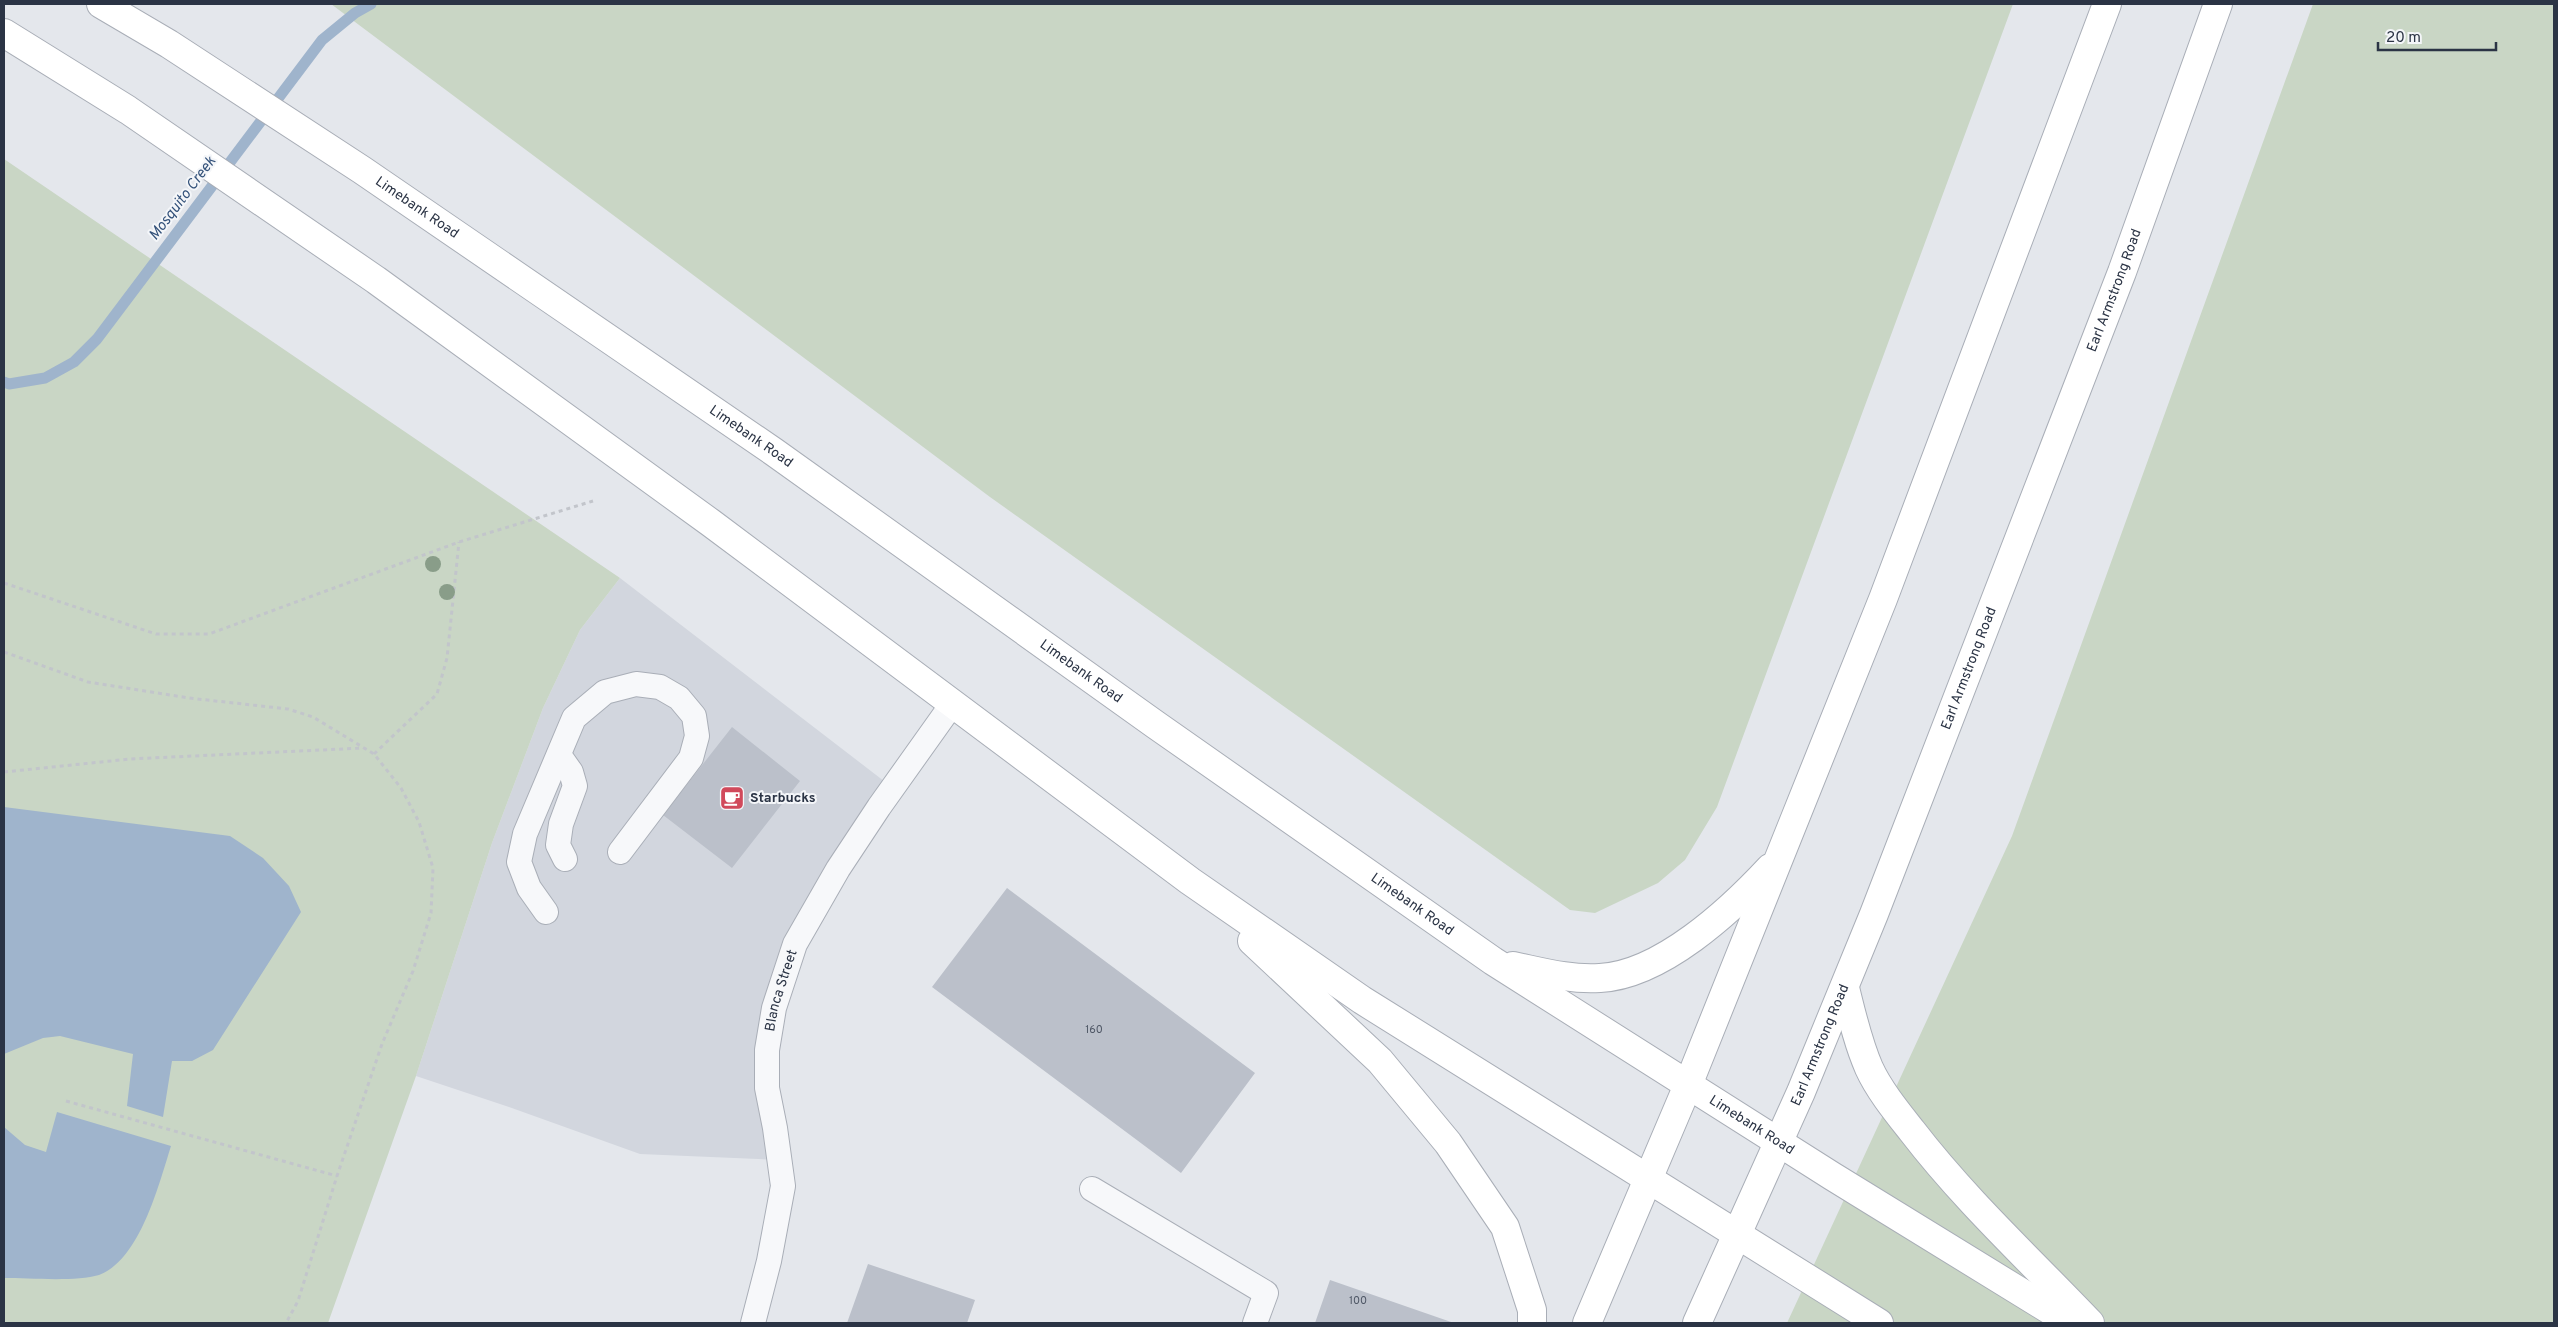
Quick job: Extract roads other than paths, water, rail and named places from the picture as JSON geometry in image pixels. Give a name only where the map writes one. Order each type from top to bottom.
[{"type":"main road","name":"Limebank Road","points":[[101,4],[169,44],[362,170],[774,452],[1156,725],[1493,961],[1688,1085],[2071,1323]]},
{"type":"main road","points":[[1587,1323],[1688,1085],[1883,599],[2107,4]]},
{"type":"main road","name":"Earl Armstrong Road","points":[[1697,1323],[1845,988],[2115,290],[2218,4]]},
{"type":"main road","points":[[4,32],[128,110],[318,239],[711,522],[953,702],[1190,882],[1362,1000],[1878,1323]]},
{"type":"main road","points":[[1493,961],[1568,978],[1602,978],[1642,968],[1679,947],[1716,921],[1781,856]]},
{"type":"main road","points":[[1190,882],[1380,1062],[1448,1143],[1505,1227],[1532,1310],[1532,1323]]},
{"type":"main road","points":[[1845,988],[1855,1029],[1870,1070],[1898,1114],[1966,1195],[2090,1323]]},
{"type":"lane","points":[[546,912],[529,888],[519,862],[525,834],[574,718],[605,692],[636,684],[660,687],[679,698],[694,716],[697,736],[691,758],[620,852]]},
{"type":"lane","name":"Blanca Street","points":[[753,1323],[769,1261],[783,1186],[767,1088],[767,1050],[774,1008],[795,944],[838,869],[878,807],[953,702]]},
{"type":"lane","points":[[559,755],[571,772],[574,786],[561,824],[558,846],[565,859]]},
{"type":"lane","points":[[1092,1189],[1266,1293],[1255,1323]]},
{"type":"water","points":[[4,807],[230,836],[263,858],[289,886],[301,912],[213,1050],[192,1061],[172,1061],[163,1117],[127,1106],[133,1054],[60,1036],[43,1038],[4,1054]]},
{"type":"water","points":[[57,1112],[171,1146],[154,1200],[137,1238],[126,1254],[113,1267],[99,1275],[52,1279],[4,1278],[4,1127],[25,1145],[46,1152]]},
{"type":"waterway","name":"Mosquito Creek","points":[[4,382],[9,384],[45,378],[74,362],[97,339],[322,40],[355,13],[371,4]]},
{"type":"place","name":"Starbucks","points":[[732,798]]}]
